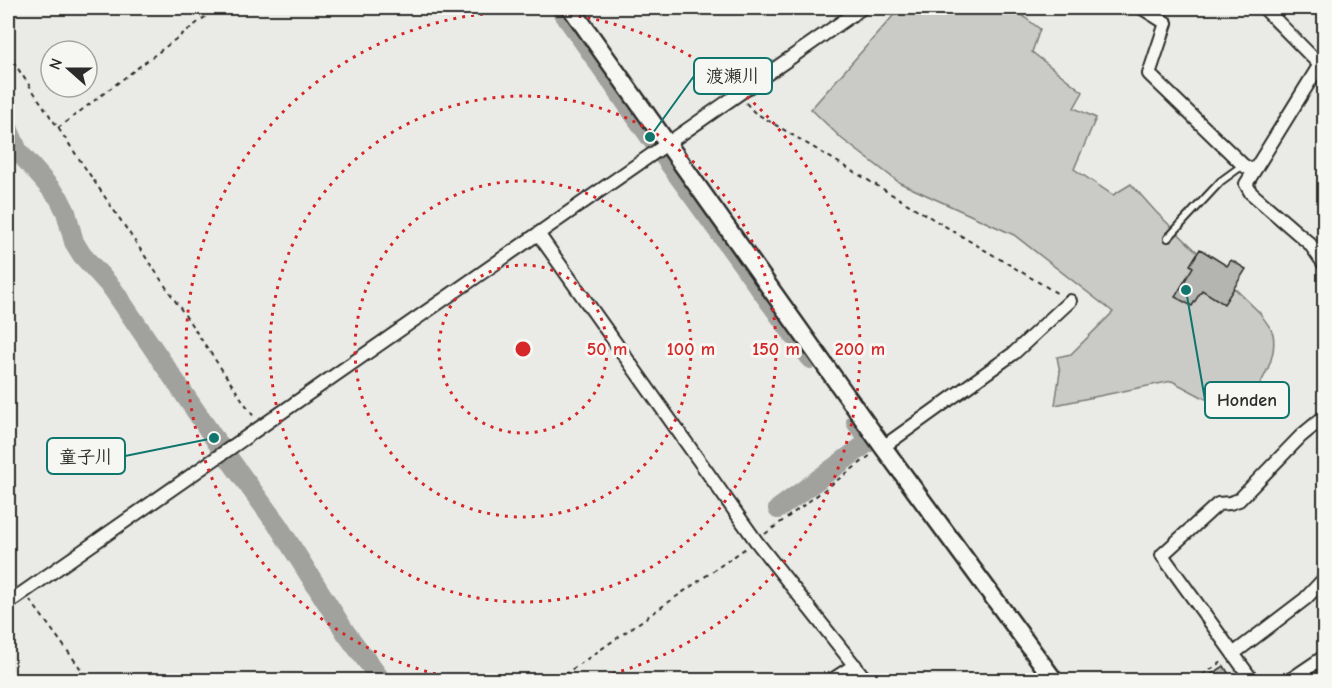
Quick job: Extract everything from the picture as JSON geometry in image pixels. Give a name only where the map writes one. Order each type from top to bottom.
[{"type":"street","points":[[571,8],[883,447],[1054,681]]},
{"type":"street","points":[[13,599],[862,8]]},
{"type":"street","points":[[1143,8],[1166,23],[1149,74],[1248,168]]},
{"type":"street","points":[[1264,8],[1322,61],[1248,168],[1246,184],[1251,193],[1310,244],[1324,264]]},
{"type":"street","points":[[539,235],[756,541],[866,681]]},
{"type":"street","points":[[883,447],[1014,353],[1070,301]]},
{"type":"street","points":[[1252,681],[1162,555],[1218,504],[1239,500],[1301,436],[1324,417]]},
{"type":"street","points":[[1233,654],[1305,599],[1324,579]]},
{"type":"street","points":[[1290,681],[1324,657]]},
{"type":"street","points":[[832,681],[855,665]]},
{"type":"lane","points":[[1168,238],[1221,181],[1248,168]]},
{"type":"path","points":[[58,128],[217,8]]},
{"type":"path","points":[[8,54],[261,427]]},
{"type":"path","points":[[737,95],[754,112],[1070,301]]},
{"type":"path","points":[[557,681],[756,541],[883,447]]},
{"type":"path","points":[[13,599],[30,600],[89,681]]},
{"type":"path","points":[[1195,681],[1233,654]]},
{"type":"shaded area","points":[[900,8],[1012,8],[1040,29],[1032,52],[1083,92],[1074,108],[1096,118],[1074,169],[1113,195],[1131,184],[1156,212],[1260,313],[1271,329],[1274,343],[1270,363],[1247,407],[1217,405],[1172,381],[1055,405],[1060,372],[1057,357],[1071,354],[1113,312],[1014,235],[900,183],[842,139],[811,109]]},
{"type":"building","points":[[1200,249],[1227,266],[1231,260],[1246,269],[1224,304],[1202,290],[1192,306],[1175,297],[1193,267],[1190,265]]},
{"type":"building","points":[[1224,666],[1233,681],[1201,681]]},
{"type":"waterway","points":[[560,8],[650,137],[811,359]]},
{"type":"waterway","points":[[8,128],[18,151],[59,198],[66,212],[74,242],[82,255],[112,288],[214,438],[279,527],[346,633],[381,680]]},
{"type":"waterway","points":[[778,509],[870,441],[856,422]]},
{"type":"place","name":"渡瀬川","points":[[650,137]]},
{"type":"place","name":"Honden","points":[[1186,290]]},
{"type":"place","name":"童子川","points":[[214,438]]}]
